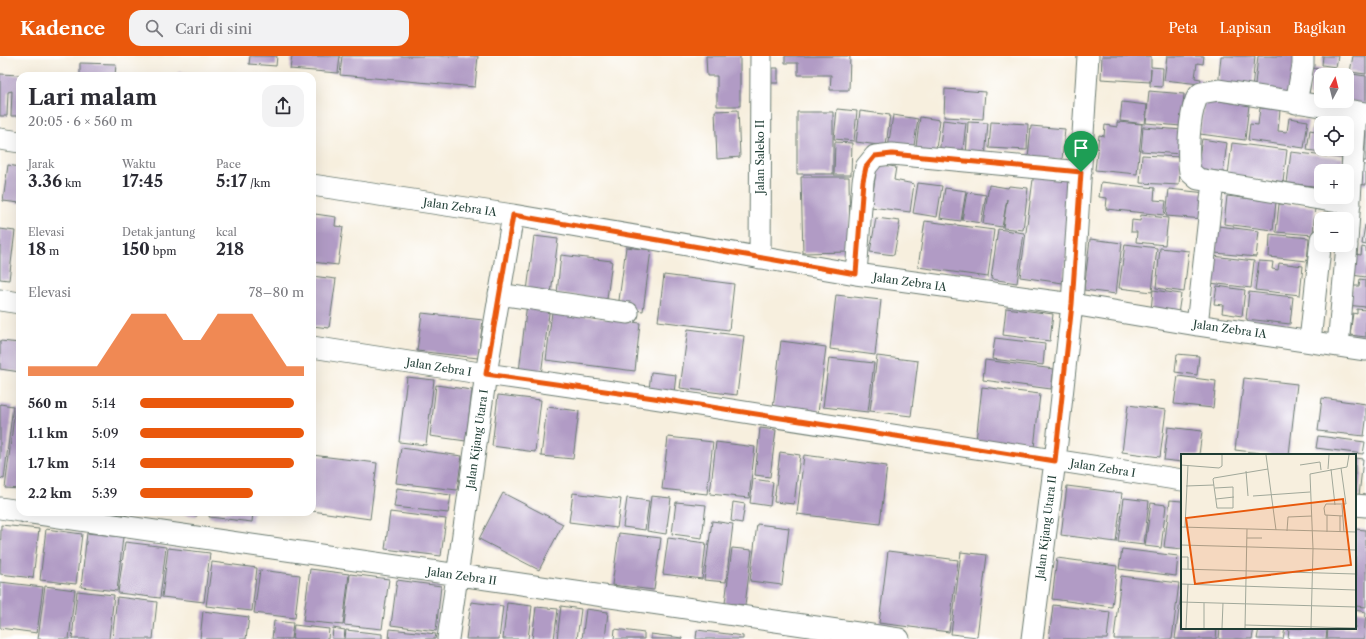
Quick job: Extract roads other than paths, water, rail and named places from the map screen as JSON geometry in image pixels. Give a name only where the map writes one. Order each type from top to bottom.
[{"type":"street","name":"Jalan Saleko II","points":[[760,258],[761,56]]},
{"type":"street","name":"Jalan Kijang Utara II","points":[[1032,639],[1055,461],[1072,304],[1088,56]]},
{"type":"street","points":[[1296,103],[1304,56]]},
{"type":"street","points":[[1349,212],[1350,204],[1324,210],[1198,179],[1190,172],[1188,163],[1192,117],[1196,98],[1201,93],[1219,90],[1361,113],[1354,171]]},
{"type":"street","points":[[0,139],[16,141]]},
{"type":"street","points":[[856,274],[863,181],[866,167],[875,156],[892,154],[1081,172]]},
{"type":"street","points":[[1197,325],[1213,182]]},
{"type":"street","name":"Jalan Zebra IA","points":[[316,186],[513,215],[856,274],[1072,304],[1197,325],[1366,350]]},
{"type":"street","name":"Jalan Kijang Utara I","points":[[448,639],[486,374],[513,215]]},
{"type":"street","points":[[1310,341],[1320,252]]},
{"type":"street","points":[[1338,346],[1346,252]]},
{"type":"street","points":[[499,294],[628,313]]},
{"type":"street","points":[[0,300],[16,302]]},
{"type":"street","name":"Jalan Zebra I","points":[[316,348],[654,398],[1181,480]]},
{"type":"street","points":[[1356,505],[1366,506]]},
{"type":"street","points":[[0,508],[16,510]]},
{"type":"street","name":"Jalan Zebra II","points":[[52,516],[899,639]]}]
